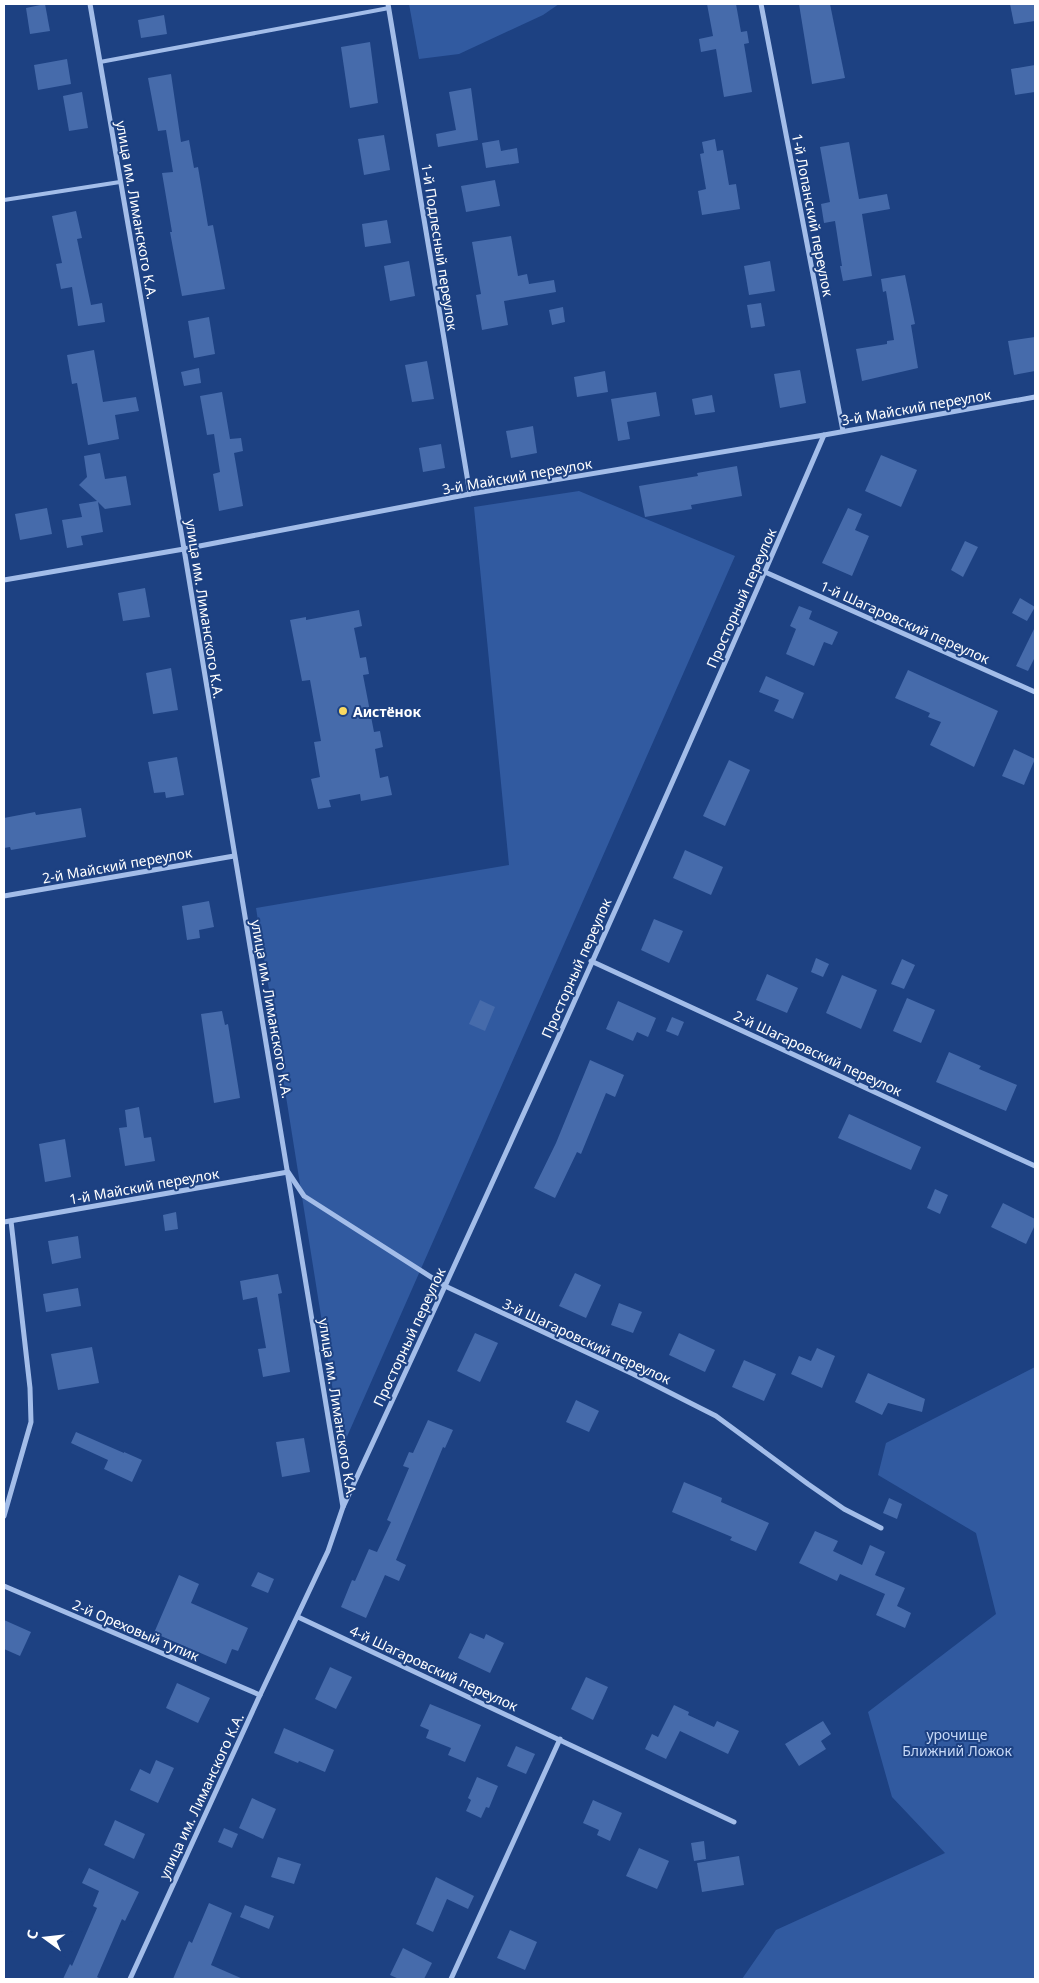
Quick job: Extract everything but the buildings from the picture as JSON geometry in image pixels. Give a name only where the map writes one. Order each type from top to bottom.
[{"type":"street","name":"улица им. Лиманского К.А.","points":[[90,4],[184,549],[343,1506],[328,1551],[130,1979]]},
{"type":"street","name":"1-й Лопанский переулок","points":[[761,4],[843,431]]},
{"type":"street","name":"1-й Подлесный переулок","points":[[389,6],[470,494]]},
{"type":"street","name":"3-й Майский переулок","points":[[4,580],[184,549],[470,494],[824,436],[843,431],[1035,398]]},
{"type":"street","name":"Просторный переулок","points":[[343,1506],[445,1286],[824,436]]},
{"type":"street","name":"1-й Шагаровский переулок","points":[[765,572],[1035,692]]},
{"type":"street","name":"2-й Майский переулок","points":[[4,896],[234,856]]},
{"type":"street","name":"2-й Шагаровский переулок","points":[[591,961],[1035,1166]]},
{"type":"street","name":"1-й Майский переулок","points":[[4,1222],[288,1172]]},
{"type":"street","name":"3-й Шагаровский переулок","points":[[288,1172],[304,1196],[445,1286],[633,1374],[716,1416],[844,1509],[881,1528]]},
{"type":"street","points":[[4,1516],[31,1422],[30,1388],[11,1221]]},
{"type":"street","name":"2-й Ореховый тупик","points":[[4,1586],[260,1695]]},
{"type":"street","name":"4-й Шагаровский переулок","points":[[298,1617],[734,1822]]},
{"type":"street","points":[[450,1979],[560,1739]]},
{"type":"lane","points":[[100,62],[389,6]]},
{"type":"lane","points":[[4,200],[120,182]]},
{"type":"green space","points":[[409,4],[559,4],[543,15],[459,54],[419,59]]},
{"type":"green space","points":[[579,491],[735,556],[342,1448],[256,908],[509,865],[474,507]]},
{"type":"green space","name":"урочище Ближний Ложок","points":[[1035,1367],[1035,1979],[742,1979],[776,1930],[945,1853],[892,1797],[868,1712],[996,1614],[976,1533],[878,1475],[886,1443]]},
{"type":"place","name":"Аистёнок","points":[[343,711]]}]
